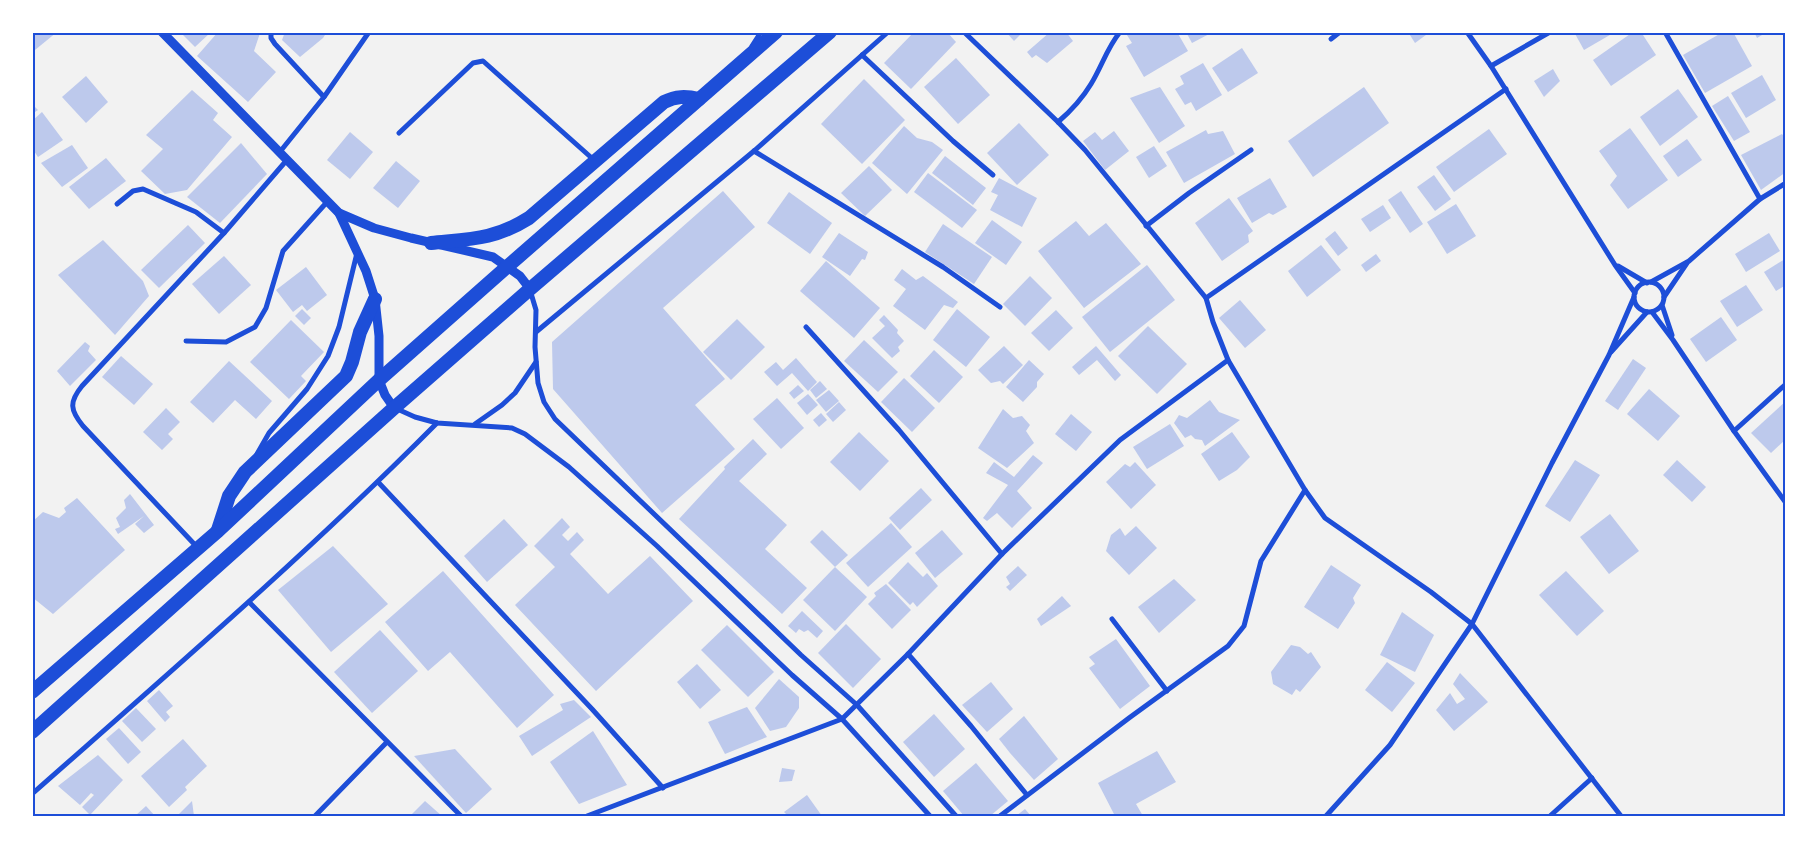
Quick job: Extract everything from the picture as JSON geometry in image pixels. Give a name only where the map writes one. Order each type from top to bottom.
[{"type":"highway","points":[[32,692],[218,531],[378,380],[776,32]]},
{"type":"highway","points":[[32,732],[394,408],[830,32]]},
{"type":"highway","points":[[431,243],[493,236],[512,229],[529,218],[664,102],[686,96],[700,99]]},
{"type":"highway","points":[[218,531],[229,496],[241,476],[346,376],[360,332],[375,299]]},
{"type":"street","points":[[162,32],[339,214],[366,271],[375,299],[379,336],[378,380],[394,408],[415,417],[437,423],[512,428],[525,434],[569,467],[656,546],[792,675],[842,719],[930,816]]},
{"type":"street","points":[[271,32],[271,38],[275,44],[324,97]]},
{"type":"street","points":[[278,153],[324,97],[370,32]]},
{"type":"street","points":[[744,59],[760,32]]},
{"type":"street","points":[[536,332],[754,151],[888,32]]},
{"type":"street","points":[[964,32],[1085,150],[1206,298],[1228,360],[1305,490],[1325,518],[1431,592],[1472,624],[1621,816]]},
{"type":"street","points":[[1058,122],[1080,102],[1093,82],[1104,56],[1120,32]]},
{"type":"street","points":[[1331,39],[1340,32]]},
{"type":"street","points":[[1466,32],[1506,89],[1635,295],[1640,309],[1650,312],[1656,311],[1662,305],[1664,297],[1689,261]]},
{"type":"street","points":[[1491,66],[1550,32]]},
{"type":"street","points":[[1665,32],[1760,200]]},
{"type":"street","points":[[862,55],[953,141],[993,175]]},
{"type":"street","points":[[399,133],[473,63],[483,61],[594,161]]},
{"type":"street","points":[[1206,298],[1506,89]]},
{"type":"street","points":[[1146,226],[1189,193],[1251,150]]},
{"type":"street","points":[[754,151],[943,267],[1000,307]]},
{"type":"street","points":[[198,548],[82,426],[73,414],[72,402],[82,386],[224,233],[286,161]]},
{"type":"street","points":[[1326,816],[1390,746],[1472,624],[1552,463],[1609,354],[1639,286],[1649,283],[1689,261],[1760,200],[1786,183]]},
{"type":"street","points":[[117,204],[134,191],[143,189],[196,212],[224,233]]},
{"type":"street","points":[[186,341],[226,342],[255,327],[266,308],[283,251],[327,202]]},
{"type":"street","points":[[339,214],[374,228],[493,257],[520,276],[530,289],[536,310],[538,383],[544,402],[555,419],[801,655],[857,705],[956,816]]},
{"type":"street","points":[[252,464],[269,433],[307,389],[328,356],[339,327],[357,252]]},
{"type":"street","points":[[1615,265],[1649,283],[1659,286],[1664,297]]},
{"type":"street","points":[[1662,305],[1674,340]]},
{"type":"street","points":[[1650,312],[1674,340],[1734,431],[1786,503]]},
{"type":"street","points":[[1609,354],[1650,312]]},
{"type":"street","points":[[806,327],[899,430],[1002,554]]},
{"type":"street","points":[[587,816],[842,719],[908,654],[1002,554],[1120,440],[1228,360]]},
{"type":"street","points":[[474,424],[502,405],[515,393],[536,362]]},
{"type":"street","points":[[1734,431],[1786,384]]},
{"type":"street","points":[[32,794],[249,602],[378,482],[437,423]]},
{"type":"street","points":[[378,482],[663,788]]},
{"type":"street","points":[[1000,816],[1228,646],[1244,626],[1261,561],[1305,490]]},
{"type":"street","points":[[249,602],[461,816]]},
{"type":"street","points":[[1112,619],[1167,691]]},
{"type":"street","points":[[908,654],[1028,795]]},
{"type":"street","points":[[315,816],[387,742]]},
{"type":"street","points":[[1550,816],[1592,778]]},
{"type":"building","points":[[32,32],[57,32],[35,50],[32,48]]},
{"type":"building","points":[[180,32],[211,32],[195,47]]},
{"type":"building","points":[[218,32],[260,33],[254,51],[276,72],[248,102],[197,56]]},
{"type":"building","points":[[285,32],[327,32],[323,38],[300,57],[282,40]]},
{"type":"building","points":[[914,32],[947,32],[956,42],[911,89],[884,63]]},
{"type":"building","points":[[1006,32],[1023,32],[1014,41]]},
{"type":"building","points":[[1050,32],[1066,32],[1073,41],[1047,63],[1036,55],[1032,58],[1027,52]]},
{"type":"building","points":[[1132,32],[1177,32],[1188,51],[1144,77],[1126,46],[1132,43],[1127,35]]},
{"type":"building","points":[[1186,32],[1213,32],[1192,43]]},
{"type":"building","points":[[1408,32],[1430,32],[1415,43]]},
{"type":"building","points":[[1574,32],[1615,32],[1584,50]]},
{"type":"building","points":[[1633,32],[1641,32],[1656,55],[1611,86],[1593,60]]},
{"type":"building","points":[[1723,32],[1733,32],[1752,66],[1705,93],[1683,55]]},
{"type":"building","points":[[1754,32],[1767,32],[1757,38]]},
{"type":"building","points":[[1242,48],[1258,73],[1228,92],[1212,68]]},
{"type":"building","points":[[956,58],[990,95],[958,124],[924,87]]},
{"type":"building","points":[[1203,63],[1222,95],[1196,111],[1191,102],[1185,105],[1175,89],[1184,84],[1180,76]]},
{"type":"building","points":[[1553,69],[1560,81],[1544,97],[1534,81]]},
{"type":"building","points":[[1762,75],[1776,100],[1746,118],[1731,93]]},
{"type":"building","points":[[86,76],[108,102],[86,123],[62,97]]},
{"type":"building","points":[[864,79],[905,120],[862,164],[821,124]]},
{"type":"building","points":[[1160,87],[1185,126],[1159,143],[1130,98]]},
{"type":"building","points":[[1364,87],[1389,123],[1313,177],[1288,141]]},
{"type":"building","points":[[1678,89],[1698,117],[1660,146],[1640,117]]},
{"type":"building","points":[[192,90],[218,113],[213,120],[232,137],[187,190],[165,194],[141,171],[163,149],[146,135]]},
{"type":"building","points":[[1728,96],[1750,132],[1734,141],[1712,106]]},
{"type":"building","points":[[32,104],[38,110],[32,114]]},
{"type":"building","points":[[42,112],[63,140],[38,157],[32,148],[32,121]]},
{"type":"building","points":[[1019,123],[1049,155],[1017,185],[987,153]]},
{"type":"building","points":[[904,126],[917,138],[932,142],[943,150],[907,194],[872,163]]},
{"type":"building","points":[[1630,128],[1668,180],[1628,209],[1610,185],[1617,176],[1599,151]]},
{"type":"building","points":[[1489,129],[1507,154],[1454,192],[1436,167]]},
{"type":"building","points":[[1206,130],[1208,134],[1223,131],[1235,154],[1184,183],[1166,152]]},
{"type":"building","points":[[1114,131],[1129,151],[1105,170],[1083,141],[1095,132],[1102,140]]},
{"type":"building","points":[[350,132],[373,152],[350,179],[327,160]]},
{"type":"building","points":[[1782,134],[1786,139],[1786,172],[1761,190],[1741,155]]},
{"type":"building","points":[[1687,139],[1702,160],[1678,177],[1663,156]]},
{"type":"building","points":[[241,143],[267,174],[220,223],[187,197]]},
{"type":"building","points":[[72,145],[88,168],[62,187],[41,163]]},
{"type":"building","points":[[1154,146],[1167,166],[1149,178],[1136,157]]},
{"type":"building","points":[[945,156],[986,188],[973,205],[932,173]]},
{"type":"building","points":[[106,158],[126,181],[89,209],[69,187]]},
{"type":"building","points":[[396,161],[420,181],[398,208],[373,188]]},
{"type":"building","points":[[869,166],[892,190],[865,216],[841,193]]},
{"type":"building","points":[[928,173],[977,210],[962,228],[914,192]]},
{"type":"building","points":[[1434,175],[1451,199],[1435,211],[1417,187]]},
{"type":"building","points":[[999,178],[1037,198],[1022,227],[990,210],[998,195],[991,192]]},
{"type":"building","points":[[1270,178],[1287,207],[1273,215],[1269,213],[1252,223],[1237,198]]},
{"type":"building","points":[[723,191],[755,227],[663,308],[725,379],[695,405],[735,449],[662,513],[553,389],[552,342]]},
{"type":"building","points":[[1401,191],[1423,224],[1410,233],[1388,200]]},
{"type":"building","points":[[789,192],[832,223],[810,254],[767,223]]},
{"type":"building","points":[[1229,198],[1253,231],[1248,235],[1249,242],[1222,261],[1195,223]]},
{"type":"building","points":[[1456,204],[1476,236],[1447,254],[1427,222]]},
{"type":"building","points":[[1383,205],[1391,218],[1370,232],[1361,219]]},
{"type":"building","points":[[992,220],[1022,242],[1006,265],[975,243]]},
{"type":"building","points":[[1076,221],[1089,236],[1106,223],[1141,264],[1084,308],[1038,251]]},
{"type":"building","points":[[943,224],[992,257],[974,284],[925,252]]},
{"type":"building","points":[[188,225],[205,243],[159,288],[141,270]]},
{"type":"building","points":[[1335,231],[1348,248],[1338,256],[1325,239]]},
{"type":"building","points":[[839,233],[868,252],[865,260],[862,259],[850,276],[822,257]]},
{"type":"building","points":[[1769,233],[1780,251],[1746,272],[1735,254]]},
{"type":"building","points":[[103,240],[143,281],[149,296],[115,335],[58,275]]},
{"type":"building","points":[[1321,245],[1341,270],[1307,297],[1288,271]]},
{"type":"building","points":[[1376,254],[1381,261],[1366,272],[1361,265]]},
{"type":"building","points":[[224,256],[251,285],[219,314],[192,284]]},
{"type":"building","points":[[1785,259],[1786,285],[1776,291],[1764,272]]},
{"type":"building","points":[[826,261],[880,308],[854,338],[800,291]]},
{"type":"building","points":[[1147,265],[1175,300],[1110,352],[1082,317]]},
{"type":"building","points":[[306,267],[327,295],[307,311],[302,305],[293,312],[276,290]]},
{"type":"building","points":[[902,269],[916,280],[923,276],[958,302],[953,308],[944,305],[925,330],[893,306],[906,289],[894,280]]},
{"type":"building","points":[[1030,276],[1052,298],[1025,326],[1003,304]]},
{"type":"building","points":[[1746,285],[1763,310],[1737,327],[1720,301]]},
{"type":"building","points":[[1240,300],[1266,330],[1245,348],[1219,318]]},
{"type":"building","points":[[302,309],[311,318],[304,325],[295,316]]},
{"type":"building","points":[[957,309],[990,337],[966,367],[933,340]]},
{"type":"building","points":[[1056,310],[1073,328],[1049,351],[1031,333]]},
{"type":"building","points":[[884,315],[898,330],[897,333],[904,341],[898,347],[900,351],[892,358],[872,338],[885,326],[879,320]]},
{"type":"building","points":[[1721,317],[1737,340],[1706,362],[1690,339]]},
{"type":"building","points":[[737,319],[765,347],[731,380],[703,352]]},
{"type":"building","points":[[291,320],[324,352],[301,376],[306,381],[289,399],[250,362]]},
{"type":"building","points":[[1148,326],[1187,364],[1157,394],[1118,356]]},
{"type":"building","points":[[864,340],[898,372],[878,392],[844,361]]},
{"type":"building","points":[[85,342],[90,346],[88,351],[96,360],[70,386],[57,371]]},
{"type":"building","points":[[1004,346],[1023,365],[1003,384],[1000,381],[991,383],[978,370]]},
{"type":"building","points":[[1096,346],[1121,375],[1115,381],[1097,360],[1079,375],[1072,367]]},
{"type":"building","points":[[934,350],[963,377],[939,403],[910,376]]},
{"type":"building","points":[[121,356],[153,384],[134,405],[102,377]]},
{"type":"building","points":[[796,358],[817,382],[808,391],[792,373],[777,386],[764,372],[776,362],[783,370]]},
{"type":"building","points":[[1633,359],[1646,368],[1618,410],[1605,401]]},
{"type":"building","points":[[1029,360],[1044,374],[1037,382],[1037,387],[1023,402],[1006,387]]},
{"type":"building","points":[[229,361],[272,401],[256,419],[235,400],[213,423],[190,402]]},
{"type":"building","points":[[904,378],[935,408],[912,432],[881,402]]},
{"type":"building","points":[[820,381],[827,389],[816,398],[810,390]]},
{"type":"building","points":[[798,385],[804,391],[794,399],[789,393]]},
{"type":"building","points":[[1649,389],[1680,416],[1658,441],[1627,414]]},
{"type":"building","points":[[829,390],[839,401],[826,412],[816,400]]},
{"type":"building","points":[[808,394],[818,405],[807,415],[797,403]]},
{"type":"building","points":[[777,398],[804,428],[781,449],[753,419]]},
{"type":"building","points":[[1210,400],[1219,412],[1240,420],[1205,446],[1202,440],[1195,439],[1191,435],[1185,438],[1174,423],[1179,415],[1187,418]]},
{"type":"building","points":[[1786,401],[1786,439],[1771,453],[1751,433]]},
{"type":"building","points":[[839,402],[846,410],[833,422],[826,414]]},
{"type":"building","points":[[166,408],[180,422],[168,434],[173,439],[162,450],[143,432]]},
{"type":"building","points":[[1003,409],[1013,418],[1022,416],[1030,425],[1026,431],[1034,443],[1007,468],[978,448]]},
{"type":"building","points":[[821,413],[827,420],[819,427],[813,420]]},
{"type":"building","points":[[1071,414],[1092,432],[1076,451],[1055,434]]},
{"type":"building","points":[[1170,424],[1184,446],[1147,469],[1133,447]]},
{"type":"building","points":[[859,432],[889,461],[860,491],[830,462]]},
{"type":"building","points":[[1232,432],[1250,457],[1237,470],[1219,481],[1201,454]]},
{"type":"building","points":[[753,439],[767,454],[739,481],[787,525],[765,549],[807,588],[782,614],[679,519],[725,469],[724,467]]},
{"type":"building","points":[[1033,455],[1043,463],[1017,491],[1032,508],[1012,528],[997,513],[987,521],[983,518],[1008,485],[986,473],[994,462],[1014,477]]},
{"type":"building","points":[[1575,460],[1600,475],[1570,522],[1545,506]]},
{"type":"building","points":[[1677,460],[1706,487],[1692,502],[1663,475]]},
{"type":"building","points":[[1135,462],[1156,485],[1131,509],[1106,482],[1125,464],[1130,467]]},
{"type":"building","points":[[921,488],[932,500],[900,530],[889,518]]},
{"type":"building","points":[[130,494],[154,525],[144,533],[135,524],[144,516],[118,534],[115,529],[120,527],[116,518],[126,508],[124,500]]},
{"type":"building","points":[[77,498],[125,550],[53,614],[32,597],[32,522],[43,512],[59,518],[66,512],[64,508]]},
{"type":"building","points":[[1610,514],[1639,551],[1609,574],[1580,537]]},
{"type":"building","points":[[562,518],[570,527],[562,535],[568,541],[577,532],[584,540],[570,554],[608,594],[650,556],[693,601],[596,691],[515,605],[555,567],[534,546]]},
{"type":"building","points":[[504,519],[528,545],[487,582],[464,556]]},
{"type":"building","points":[[891,523],[912,547],[868,587],[846,563]]},
{"type":"building","points":[[1136,526],[1157,548],[1129,575],[1106,551],[1111,535],[1120,528],[1125,536]]},
{"type":"building","points":[[822,530],[848,555],[835,567],[810,542]]},
{"type":"building","points":[[942,530],[963,554],[935,578],[915,553]]},
{"type":"building","points":[[333,546],[388,604],[331,652],[278,590]]},
{"type":"building","points":[[908,562],[923,577],[927,573],[938,586],[917,607],[913,602],[910,605],[888,583]]},
{"type":"building","points":[[1331,565],[1361,585],[1353,598],[1355,603],[1338,629],[1304,607]]},
{"type":"building","points":[[1018,566],[1027,575],[1010,591],[1006,587],[1010,584],[1006,577]]},
{"type":"building","points":[[835,567],[867,597],[835,631],[803,600]]},
{"type":"building","points":[[443,571],[554,695],[517,728],[450,652],[428,671],[385,622]]},
{"type":"building","points":[[1566,571],[1604,611],[1577,636],[1539,595]]},
{"type":"building","points":[[1174,579],[1196,600],[1159,633],[1138,607]]},
{"type":"building","points":[[886,584],[911,610],[892,629],[868,604],[876,596],[874,593]]},
{"type":"building","points":[[1062,596],[1071,606],[1041,626],[1037,619]]},
{"type":"building","points":[[802,611],[823,631],[817,638],[808,630],[804,632],[799,629],[796,633],[788,626]]},
{"type":"building","points":[[1402,612],[1434,635],[1415,672],[1380,655]]},
{"type":"building","points":[[846,624],[881,659],[853,688],[818,653]]},
{"type":"building","points":[[727,625],[774,672],[748,697],[701,650]]},
{"type":"building","points":[[380,630],[418,671],[372,713],[334,672]]},
{"type":"building","points":[[1116,639],[1150,686],[1120,709],[1089,668],[1095,664],[1089,657]]},
{"type":"building","points":[[1291,645],[1300,647],[1308,654],[1311,652],[1321,667],[1300,692],[1296,689],[1292,695],[1273,684],[1271,672]]},
{"type":"building","points":[[1387,662],[1415,683],[1392,712],[1365,690]]},
{"type":"building","points":[[697,664],[721,690],[700,709],[677,682]]},
{"type":"building","points":[[1460,673],[1488,702],[1454,731],[1436,710],[1450,693],[1457,704],[1465,699],[1453,684]]},
{"type":"building","points":[[779,679],[799,697],[799,708],[786,727],[770,731],[755,708]]},
{"type":"building","points":[[991,682],[1013,709],[987,732],[962,705]]},
{"type":"building","points":[[159,690],[173,706],[166,712],[170,717],[165,722],[147,701]]},
{"type":"building","points":[[574,700],[591,717],[532,756],[519,736],[563,710],[560,704]]},
{"type":"building","points":[[747,707],[767,737],[725,754],[708,722]]},
{"type":"building","points":[[136,708],[156,729],[142,742],[122,721]]},
{"type":"building","points":[[934,714],[965,749],[934,777],[903,742]]},
{"type":"building","points":[[1024,716],[1058,759],[1034,780],[999,739]]},
{"type":"building","points":[[119,728],[141,752],[128,764],[106,739]]},
{"type":"building","points":[[593,731],[627,785],[579,804],[550,762]]},
{"type":"building","points":[[183,739],[207,766],[185,787],[187,790],[169,807],[141,776]]},
{"type":"building","points":[[455,749],[492,789],[466,813],[414,756]]},
{"type":"building","points":[[1157,751],[1176,782],[1136,804],[1143,816],[1115,816],[1098,783]]},
{"type":"building","points":[[98,755],[123,780],[90,815],[82,807],[94,795],[91,793],[80,805],[58,786]]},
{"type":"building","points":[[976,763],[1008,801],[990,816],[964,816],[943,791]]},
{"type":"building","points":[[782,768],[795,770],[792,781],[779,782]]},
{"type":"building","points":[[807,795],[822,816],[788,816],[784,812]]},
{"type":"building","points":[[192,801],[194,816],[177,816]]},
{"type":"building","points":[[425,801],[442,816],[410,816]]},
{"type":"building","points":[[146,806],[155,816],[135,816]]},
{"type":"building","points":[[1025,809],[1031,816],[1016,816]]}]
